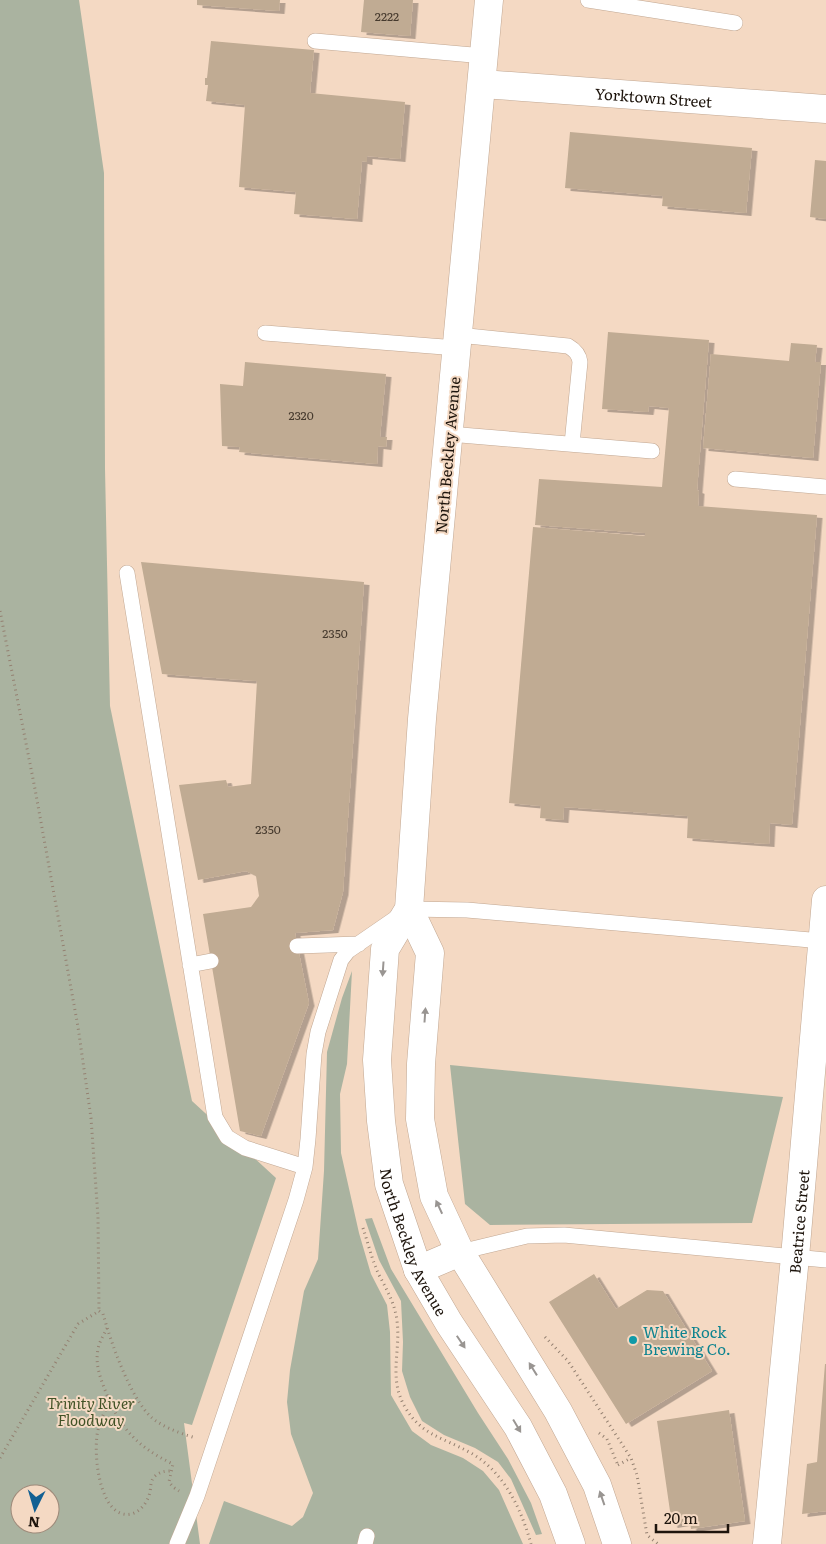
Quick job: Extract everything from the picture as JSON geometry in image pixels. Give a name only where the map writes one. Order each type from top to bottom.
[{"type":"main road","name":"North Beckley Avenue","points":[[489,0],[422,719],[409,910],[385,949],[377,1060],[381,1121],[389,1184],[418,1270],[449,1323],[518,1427],[553,1494],[571,1544]]},
{"type":"main road","name":"Yorktown Street","points":[[482,84],[826,109]]},
{"type":"main road","name":"Beatrice Street","points":[[767,1544],[795,1257],[826,900]]},
{"type":"main road","name":"North Beckley Avenue","points":[[409,910],[430,953],[420,1119],[434,1196],[460,1252],[558,1411],[597,1485],[617,1544]]},
{"type":"main road","points":[[418,1270],[460,1252]]},
{"type":"lane","points":[[588,0],[735,23]]},
{"type":"lane","points":[[316,41],[484,56]]},
{"type":"lane","points":[[265,333],[568,346],[575,350],[580,362],[572,444]]},
{"type":"lane","points":[[449,434],[652,451]]},
{"type":"lane","points":[[735,479],[826,487]]},
{"type":"lane","points":[[127,573],[215,1117],[227,1137],[245,1148],[305,1167]]},
{"type":"lane","points":[[176,1544],[197,1496],[296,1200],[305,1167],[314,1054],[318,1032],[341,960],[348,951],[409,910],[476,910],[822,941]]},
{"type":"lane","points":[[297,946],[360,944]]},
{"type":"lane","points":[[190,965],[211,961]]},
{"type":"lane","points":[[460,1252],[528,1236],[564,1235],[826,1260]]},
{"type":"path","points":[[0,611],[35,789],[78,1027],[91,1118],[98,1217],[99,1311],[103,1314],[115,1352],[139,1401],[155,1420],[177,1432],[215,1443]]},
{"type":"path","points":[[363,1228],[378,1274],[390,1293],[397,1320],[395,1378],[404,1406],[422,1429],[437,1438],[468,1451],[486,1463],[496,1473],[505,1484],[531,1544]]},
{"type":"path","points":[[0,1458],[78,1324],[99,1311]]},
{"type":"path","points":[[107,1328],[99,1344],[97,1359],[99,1376],[109,1401],[127,1432],[147,1450],[173,1464],[169,1482],[179,1491]]},
{"type":"path","points":[[539,1332],[568,1361],[631,1458],[637,1475],[647,1535],[658,1544]]},
{"type":"path","points":[[109,1401],[98,1431],[97,1458],[101,1487],[111,1507],[124,1514],[139,1511],[147,1500],[153,1479],[159,1473],[171,1471]]},
{"type":"path","points":[[618,1465],[631,1458]]},
{"type":"green space","name":"Trinity River Floodway","points":[[0,0],[79,0],[104,173],[105,469],[110,706],[192,1101],[276,1178],[192,1425],[184,1423],[200,1544],[0,1544]]},
{"type":"green space","points":[[352,971],[347,1064],[340,1094],[341,1153],[359,1233],[371,1274],[387,1305],[390,1332],[391,1395],[412,1431],[431,1445],[463,1458],[483,1471],[499,1490],[523,1544],[209,1544],[224,1501],[292,1526],[303,1517],[313,1493],[291,1434],[287,1402],[290,1370],[304,1291],[318,1259],[324,1171],[327,1052],[342,998]]},
{"type":"green space","points":[[450,1065],[783,1097],[752,1223],[490,1225],[465,1204]]},
{"type":"green space","points":[[372,1218],[391,1269],[508,1459],[531,1503],[542,1534],[536,1535],[511,1479],[498,1462],[475,1448],[444,1435],[422,1421],[410,1397],[402,1371],[401,1301],[379,1260],[365,1219]]},
{"type":"building","points":[[197,0],[280,0],[279,11],[197,5]]},
{"type":"building","points":[[364,0],[413,0],[410,36],[361,32]]},
{"type":"building","points":[[211,41],[314,50],[310,93],[405,102],[400,159],[367,156],[367,162],[362,161],[357,219],[294,214],[296,192],[239,187],[245,105],[206,101],[208,85],[205,85],[205,78],[207,78]]},
{"type":"building","points":[[570,132],[752,148],[746,213],[662,206],[663,196],[565,188]]},
{"type":"building","points":[[815,160],[826,161],[826,219],[810,217]]},
{"type":"building","points":[[608,332],[709,340],[697,490],[699,491],[698,506],[817,515],[792,825],[770,823],[769,844],[687,838],[688,816],[564,807],[563,820],[540,818],[541,806],[509,803],[533,527],[645,536],[645,533],[535,525],[539,479],[662,487],[669,408],[649,406],[648,412],[602,409]]},
{"type":"building","points":[[791,343],[817,345],[815,362],[821,362],[813,458],[703,448],[711,354],[789,361]]},
{"type":"building","points":[[245,362],[386,374],[380,437],[387,437],[386,447],[378,446],[377,464],[239,452],[240,447],[222,446],[220,384],[243,386]]},
{"type":"building","points":[[141,562],[364,582],[343,892],[333,930],[295,933],[309,1003],[261,1136],[240,1131],[203,914],[251,907],[259,896],[256,876],[246,871],[198,880],[179,785],[226,780],[228,787],[251,784],[257,681],[162,674]]},
{"type":"building","name":"White Rock Brewing Co.","points":[[594,1274],[616,1309],[647,1290],[663,1291],[712,1371],[626,1424],[549,1302]]},
{"type":"building","points":[[825,1364],[826,1511],[802,1514],[807,1464],[817,1462]]},
{"type":"building","points":[[729,1410],[745,1521],[691,1529],[690,1522],[672,1525],[657,1421]]},
{"type":"place","name":"White Rock Brewing Co.","points":[[633,1340]]}]
